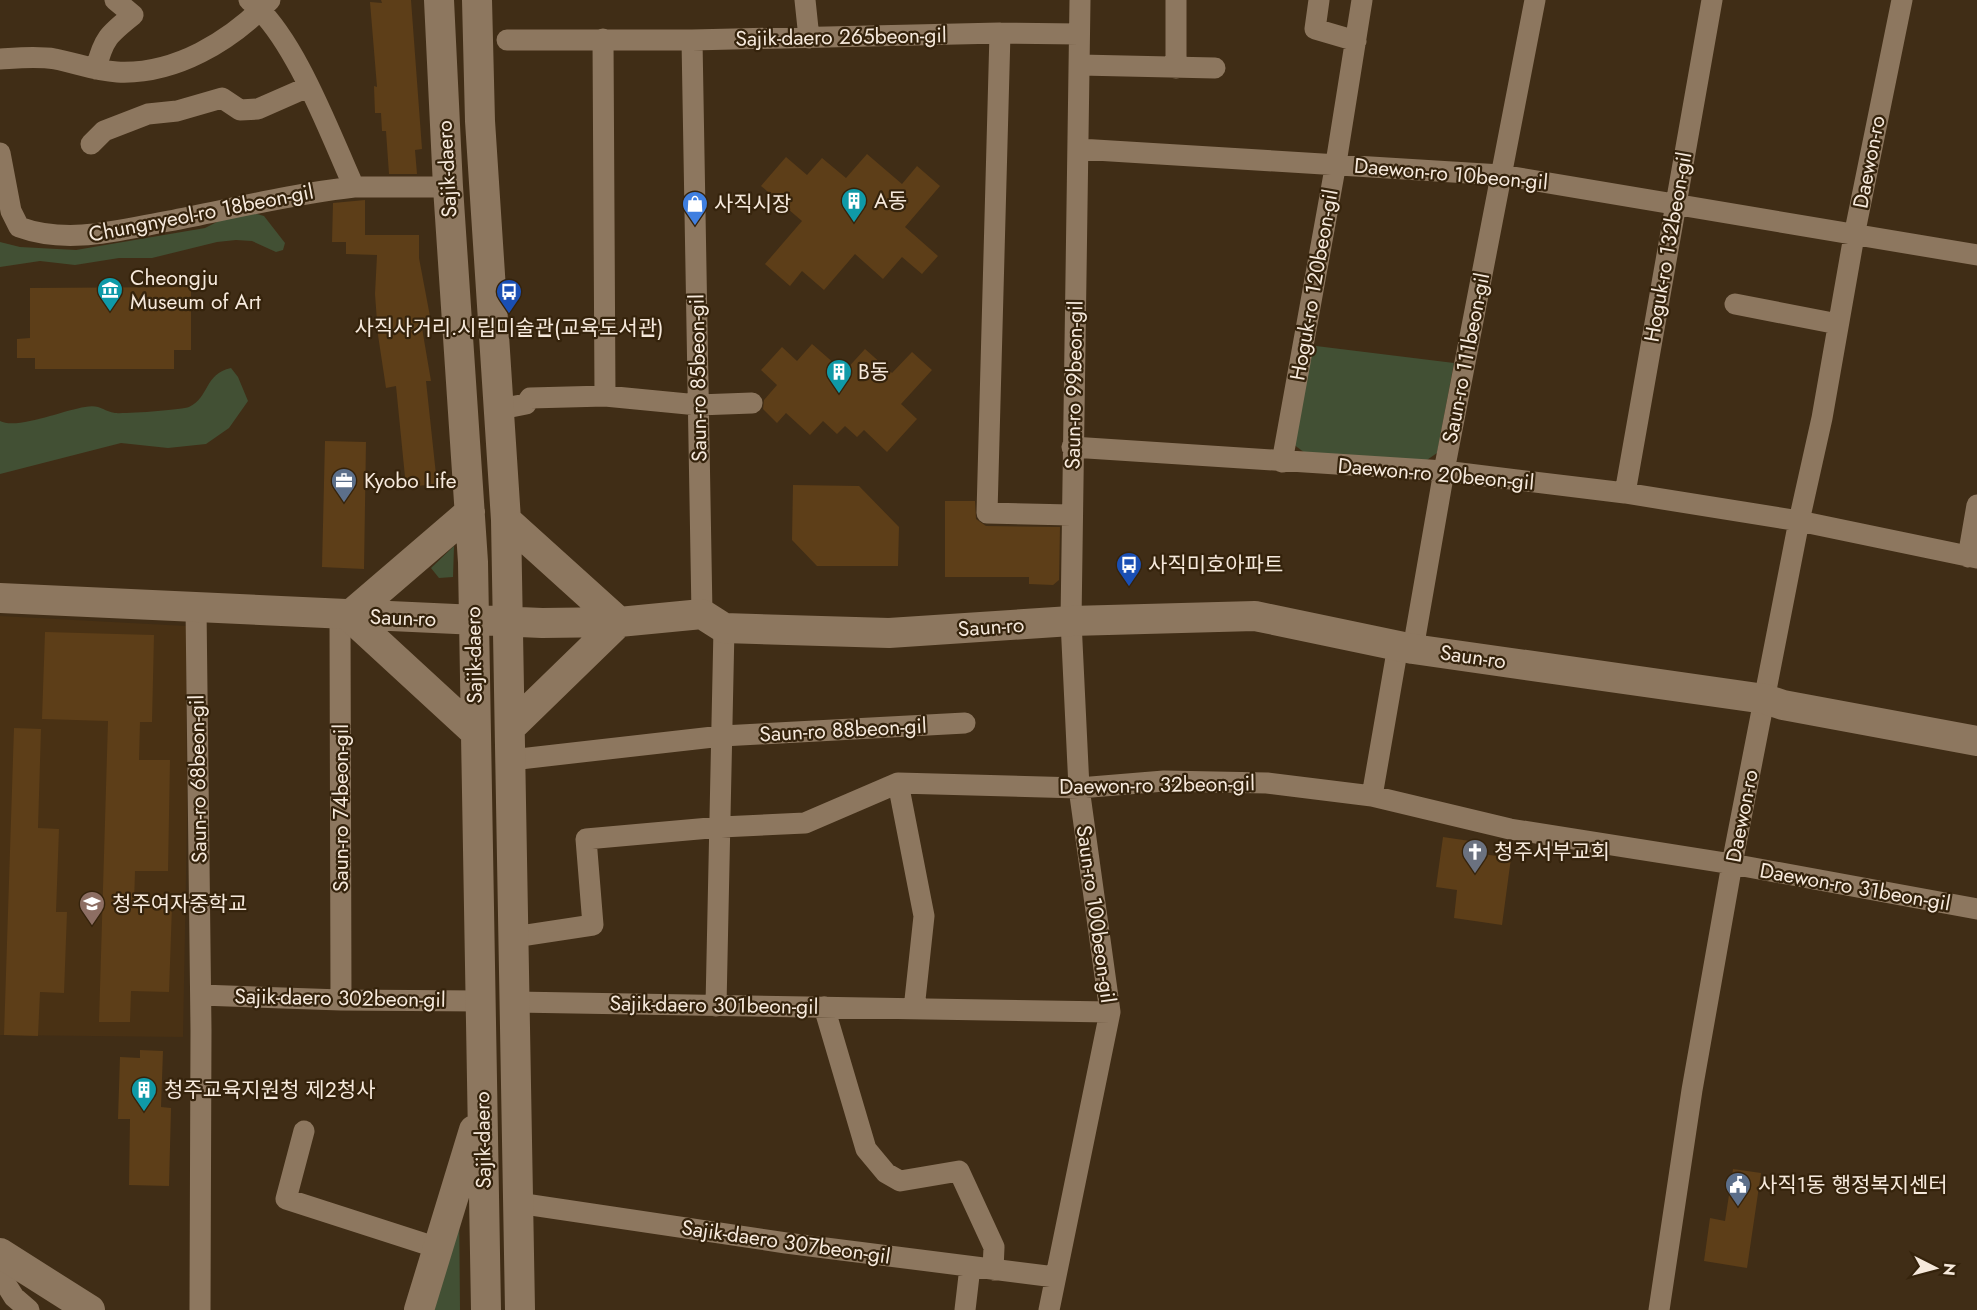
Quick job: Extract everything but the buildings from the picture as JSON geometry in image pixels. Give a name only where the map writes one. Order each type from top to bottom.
[{"type":"street","points":[[96,69],[101,47],[109,34],[133,15],[115,0]]},
{"type":"street","name":"Sajik-daero","points":[[439,0],[448,187],[470,512],[486,1310]]},
{"type":"street","name":"Sajik-daero","points":[[477,0],[480,121],[506,520],[520,1310]]},
{"type":"street","points":[[805,0],[809,38]]},
{"type":"street","name":"Saun-ro 99beon-gil","points":[[1071,621],[1080,0]]},
{"type":"street","points":[[1176,0],[1176,68]]},
{"type":"street","points":[[1319,0],[1315,29],[1356,41]]},
{"type":"street","name":"Hoguk-ro 120beon-gil","points":[[1282,462],[1336,164],[1362,0]]},
{"type":"street","name":"Saun-ro 111beon-gil","points":[[1372,796],[1444,471],[1535,0]]},
{"type":"street","name":"Hoguk-ro 132beon-gil","points":[[1625,493],[1712,0]]},
{"type":"street","name":"Daewon-ro","points":[[1659,1310],[1692,1090],[1732,864],[1799,521],[1822,418],[1854,236],[1902,0]]},
{"type":"street","points":[[0,59],[55,59],[117,72],[147,71],[174,64],[216,43],[260,3],[284,41],[308,87],[354,187]]},
{"type":"street","points":[[1000,33],[987,513],[1071,515]]},
{"type":"street","name":"Sajik-daero 265beon-gil","points":[[507,40],[692,40],[1000,33],[1079,34]]},
{"type":"street","points":[[603,39],[605,396]]},
{"type":"street","name":"Saun-ro 85beon-gil","points":[[692,40],[698,405],[713,621]]},
{"type":"street","points":[[1080,66],[1215,68]]},
{"type":"street","points":[[91,144],[104,131],[148,114],[177,111],[222,98],[240,110],[258,109],[308,87]]},
{"type":"street","name":"Daewon-ro 10beon-gil","points":[[1079,149],[1501,175],[1977,255]]},
{"type":"street","name":"Chungnyeol-ro 18beon-gil","points":[[0,153],[11,211],[19,227],[34,233],[79,236],[117,232],[303,193],[354,187],[448,187]]},
{"type":"street","points":[[1735,304],[1838,324]]},
{"type":"street","points":[[500,409],[526,404],[530,398],[605,396],[698,405],[752,403]]},
{"type":"street","name":"Daewon-ro 20beon-gil","points":[[1072,447],[1444,471],[1625,493],[1799,521],[1972,558]]},
{"type":"street","points":[[1972,558],[1977,505]]},
{"type":"street","points":[[470,512],[344,615],[475,732]]},
{"type":"street","points":[[506,520],[619,622],[510,728]]},
{"type":"street","name":"Saun-ro","points":[[0,598],[508,622],[713,621],[889,633],[1071,621],[1255,616],[1406,647],[1765,699],[1783,705],[1977,741]]},
{"type":"street","name":"Saun-ro 68beon-gil","points":[[195,607],[201,994],[200,1310]]},
{"type":"street","name":"Saun-ro 74beon-gil","points":[[342,1000],[344,615]]},
{"type":"street","points":[[713,621],[722,736],[716,1006]]},
{"type":"street","name":"Saun-ro 100beon-gil","points":[[1049,1310],[1110,1012],[1079,788],[1071,621]]},
{"type":"street","name":"Saun-ro 88beon-gil","points":[[722,736],[964,723]]},
{"type":"street","points":[[511,760],[722,736]]},
{"type":"street","name":"Daewon-ro 32beon-gil","points":[[721,827],[805,823],[898,783],[1079,788],[1164,781],[1267,783],[1372,796],[1510,829],[1732,864]]},
{"type":"street","points":[[898,783],[924,916],[914,1009]]},
{"type":"street","points":[[514,937],[592,926],[586,839],[721,827]]},
{"type":"street","name":"Daewon-ro 31beon-gil","points":[[1732,864],[1977,909]]},
{"type":"street","name":"Sajik-daero 302beon-gil","points":[[201,994],[342,1000],[480,1001]]},
{"type":"street","name":"Sajik-daero 301beon-gil","points":[[515,1002],[1110,1012]]},
{"type":"street","points":[[824,1007],[866,1149],[886,1173],[900,1181],[958,1171],[994,1247],[993,1270]]},
{"type":"street","points":[[419,1310],[482,1104]]},
{"type":"street","points":[[304,1131],[286,1199],[438,1248]]},
{"type":"street","name":"Sajik-daero 307beon-gil","points":[[518,1203],[1055,1277]]},
{"type":"street","points":[[0,1253],[90,1310]]},
{"type":"street","points":[[965,1310],[970,1267]]},
{"type":"street","points":[[0,1275],[15,1297],[29,1310]]},
{"type":"shaded area","name":"청주여자중학교","points":[[0,616],[186,626],[187,819],[183,1037],[0,1035]]},
{"type":"green space","points":[[250,212],[264,216],[285,243],[283,250],[276,252],[252,241],[236,240],[217,242],[152,258],[119,258],[75,265],[40,261],[0,267],[0,242],[20,247],[76,250],[205,228],[231,215]]},
{"type":"green space","points":[[1308,345],[1454,363],[1437,453],[1424,462],[1309,456],[1293,444]]},
{"type":"green space","points":[[231,368],[238,377],[248,401],[229,428],[206,444],[168,448],[121,443],[0,474],[0,421],[18,423],[90,406],[115,413],[152,412],[189,407],[201,398],[216,375]]},
{"type":"green space","points":[[454,546],[453,577],[439,578],[431,568]]},
{"type":"green space","points":[[459,1198],[460,1310],[424,1310]]},
{"type":"place","name":"A동","points":[[854,224]]},
{"type":"place","name":"사직시장","points":[[695,227]]},
{"type":"place","name":"Cheongju Museum of Art","points":[[110,313]]},
{"type":"place","name":"사직사거리.시립미술관(교육도서관)","points":[[509,315]]},
{"type":"place","name":"B동","points":[[839,395]]},
{"type":"place","name":"Kyobo Life","points":[[344,504]]},
{"type":"place","name":"사직미호아파트","points":[[1129,588]]},
{"type":"place","name":"청주서부교회","points":[[1475,875]]},
{"type":"place","name":"청주여자중학교","points":[[92,927]]},
{"type":"place","name":"청주교육지원청 제2청사","points":[[144,1113]]},
{"type":"place","name":"사직1동 행정복지센터","points":[[1738,1208]]}]
